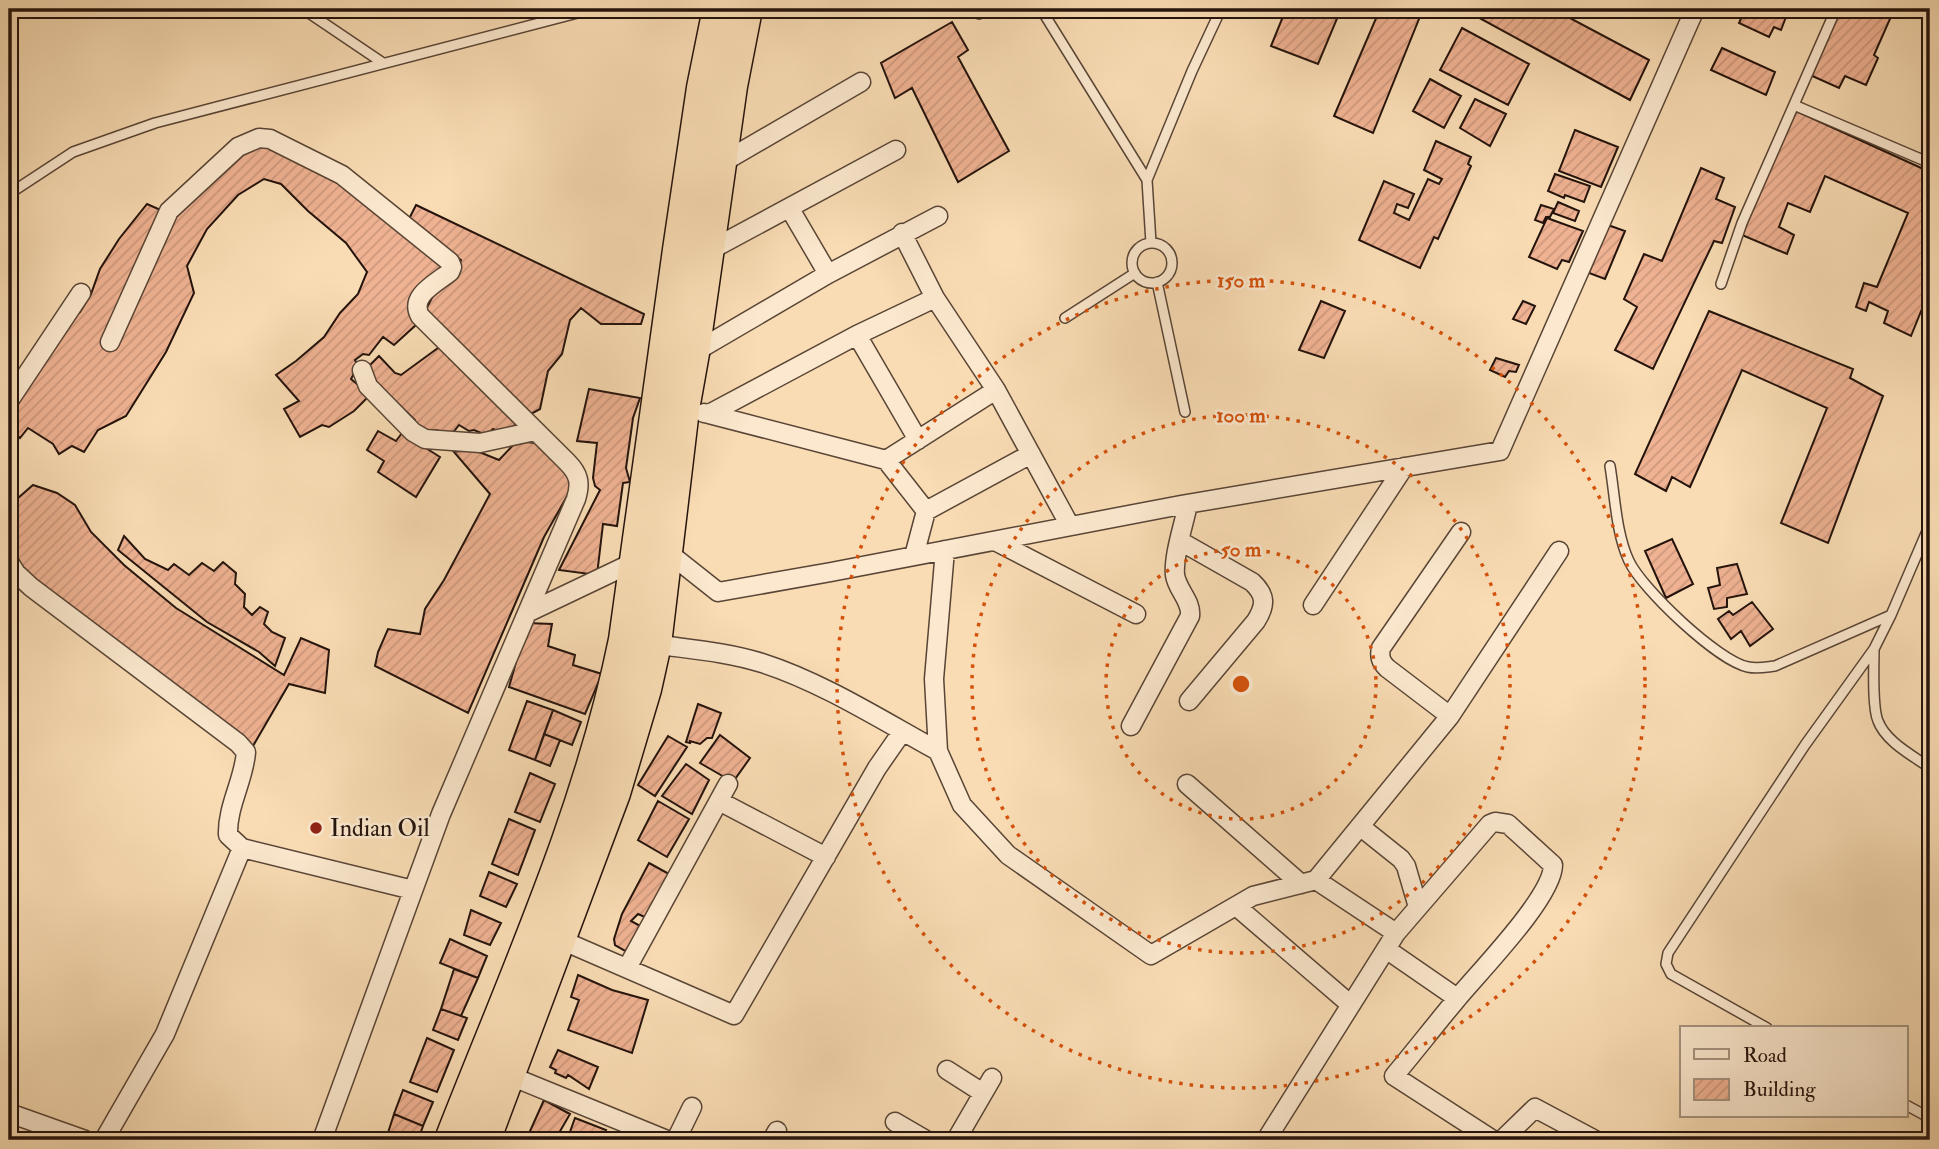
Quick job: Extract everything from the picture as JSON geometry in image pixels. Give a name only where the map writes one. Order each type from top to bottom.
[{"type":"highway","points":[[451,1140],[559,864],[588,782],[617,680],[640,642],[665,550],[696,412],[693,252],[703,88],[719,9]]},
{"type":"highway","points":[[484,1140],[614,793],[645,689],[634,562],[693,252],[720,164],[746,9]]},
{"type":"street","points":[[527,613],[665,550],[718,592],[1188,504],[1500,451],[1695,9]]},
{"type":"street","points":[[720,164],[861,82]]},
{"type":"street","points":[[110,342],[169,211],[238,147],[259,138],[270,139],[342,175],[450,262],[450,272],[416,302],[415,308],[419,316],[579,477],[579,487],[442,814],[322,1140]]},
{"type":"street","points":[[693,252],[790,209],[896,150]]},
{"type":"street","points":[[790,209],[828,274]]},
{"type":"street","points":[[694,353],[828,274],[938,216]]},
{"type":"street","points":[[902,233],[935,298],[996,390],[1070,526]]},
{"type":"street","points":[[9,401],[81,293]]},
{"type":"street","points":[[696,412],[935,298]]},
{"type":"street","points":[[857,335],[918,440]]},
{"type":"street","points":[[362,370],[368,386],[413,432],[425,439],[480,443],[535,431]]},
{"type":"street","points":[[886,460],[996,390]]},
{"type":"street","points":[[696,412],[886,460],[926,511]]},
{"type":"street","points":[[914,556],[926,511],[1031,454]]},
{"type":"street","points":[[1313,606],[1404,467]]},
{"type":"street","points":[[1131,726],[1190,616],[1191,609],[1175,579],[1188,504]]},
{"type":"street","points":[[1450,716],[1387,668],[1381,662],[1380,654],[1381,648],[1461,532]]},
{"type":"street","points":[[995,541],[1136,614]]},
{"type":"street","points":[[1180,541],[1252,582],[1260,589],[1264,600],[1256,621],[1189,701]]},
{"type":"street","points":[[945,550],[934,679],[938,751],[962,805],[1008,855],[1151,955],[1253,896],[1309,882],[1362,827],[1450,716],[1559,551]]},
{"type":"street","points":[[9,562],[31,587],[238,743],[246,752],[245,769],[228,823],[228,835],[242,848],[413,890]]},
{"type":"street","points":[[640,642],[711,651],[764,663],[817,686],[938,751]]},
{"type":"street","points":[[559,939],[734,1015],[877,768],[902,732]]},
{"type":"street","points":[[627,968],[728,784]]},
{"type":"street","points":[[1187,784],[1309,882],[1396,933]]},
{"type":"street","points":[[719,800],[825,857]]},
{"type":"street","points":[[1266,1140],[1396,933],[1489,824],[1495,822],[1508,824],[1553,865],[1550,882],[1518,928],[1394,1076],[1493,1140]]},
{"type":"street","points":[[1362,827],[1406,866],[1418,907]]},
{"type":"street","points":[[104,1140],[165,1034],[242,848]]},
{"type":"street","points":[[1236,906],[1351,1005]]},
{"type":"street","points":[[1386,949],[1457,998]]},
{"type":"street","points":[[947,1070],[988,1085],[956,1140]]},
{"type":"street","points":[[508,1075],[667,1140]]},
{"type":"street","points":[[676,1140],[692,1107]]},
{"type":"street","points":[[1502,1140],[1535,1108],[1591,1139]]},
{"type":"street","points":[[9,1114],[85,1140]]},
{"type":"street","points":[[895,1122],[926,1140]]},
{"type":"lane","points":[[303,9],[383,63]]},
{"type":"lane","points":[[9,194],[74,152],[155,123],[593,9]]},
{"type":"lane","points":[[966,9],[979,14],[991,9]]},
{"type":"lane","points":[[1041,9],[1147,180]]},
{"type":"lane","points":[[1150,243],[1147,180],[1221,9]]},
{"type":"lane","points":[[1721,284],[1742,223],[1836,9]]},
{"type":"lane","points":[[1794,105],[1930,163]]},
{"type":"lane","points":[[1150,243],[1164,247],[1171,258],[1168,275],[1157,282],[1145,282],[1135,273],[1132,260],[1138,248],[1150,243]]},
{"type":"lane","points":[[1065,318],[1135,273]]},
{"type":"lane","points":[[1157,282],[1185,412]]},
{"type":"lane","points":[[1610,466],[1622,543],[1640,581],[1717,652],[1734,662],[1754,668],[1775,666],[1891,615]]},
{"type":"lane","points":[[1763,1026],[1671,974],[1666,964],[1668,953],[1805,745],[1874,649],[1930,524]]},
{"type":"lane","points":[[1874,649],[1876,719],[1895,743],[1930,768]]},
{"type":"lane","points":[[1908,1106],[1930,1118]]},
{"type":"building","points":[[1286,9],[1341,9],[1318,64],[1271,46]]},
{"type":"building","points":[[1380,9],[1423,9],[1373,133],[1334,116]]},
{"type":"building","points":[[1463,9],[1553,9],[1649,60],[1630,100]]},
{"type":"building","points":[[1789,9],[1781,30],[1774,27],[1769,37],[1739,23],[1743,14],[1736,11]]},
{"type":"building","points":[[1839,9],[1899,9],[1897,14],[1893,12],[1874,55],[1878,58],[1866,85],[1845,76],[1839,88],[1810,75]]},
{"type":"building","points":[[952,22],[968,50],[958,57],[1009,151],[958,182],[912,88],[895,98],[881,63]]},
{"type":"building","points":[[1462,28],[1529,64],[1508,105],[1440,70]]},
{"type":"building","points":[[1722,48],[1775,72],[1766,95],[1711,70]]},
{"type":"building","points":[[1430,79],[1461,96],[1444,128],[1413,111]]},
{"type":"building","points":[[1475,99],[1506,114],[1490,146],[1460,128]]},
{"type":"building","points":[[1794,110],[1930,172],[1930,289],[1911,336],[1884,323],[1888,311],[1869,302],[1866,311],[1856,307],[1864,283],[1877,287],[1908,213],[1825,176],[1810,212],[1788,203],[1779,227],[1794,235],[1787,254],[1742,235]]},
{"type":"building","points":[[1575,130],[1618,147],[1601,187],[1559,171]]},
{"type":"building","points":[[1436,141],[1471,157],[1468,164],[1471,166],[1438,239],[1434,237],[1420,268],[1359,240],[1384,181],[1414,194],[1408,208],[1397,204],[1394,213],[1409,220],[1428,179],[1439,184],[1442,179],[1424,170]]},
{"type":"building","points":[[250,145],[273,146],[343,183],[440,262],[444,269],[413,294],[408,304],[409,313],[417,324],[394,345],[383,337],[369,355],[363,354],[355,360],[358,366],[351,379],[370,395],[354,411],[329,427],[322,425],[300,437],[284,409],[299,401],[276,375],[324,337],[340,313],[358,294],[367,272],[346,243],[281,184],[264,179],[238,195],[207,229],[187,266],[194,293],[166,352],[126,416],[98,430],[84,452],[72,446],[59,454],[53,444],[28,428],[20,438],[9,428],[9,410],[66,323],[80,312],[91,294],[100,269],[119,239],[147,204],[163,211],[104,348],[110,350],[182,204]]},
{"type":"building","points":[[1701,168],[1724,178],[1716,199],[1735,207],[1722,243],[1714,241],[1653,369],[1615,350],[1637,307],[1624,299],[1644,254],[1662,261]]},
{"type":"building","points":[[1555,174],[1590,186],[1584,202],[1548,191]]},
{"type":"building","points":[[1558,202],[1579,211],[1575,221],[1553,213]]},
{"type":"building","points":[[416,205],[644,314],[641,324],[601,324],[581,308],[570,320],[562,354],[548,371],[540,409],[529,415],[425,311],[435,292],[456,274],[461,260],[408,221]]},
{"type":"building","points":[[1541,205],[1554,209],[1543,223],[1535,220]]},
{"type":"building","points":[[1547,218],[1583,231],[1569,262],[1562,260],[1557,269],[1529,257]]},
{"type":"building","points":[[1608,225],[1625,231],[1605,279],[1589,273]]},
{"type":"building","points":[[1321,301],[1345,311],[1324,358],[1299,350]]},
{"type":"building","points":[[1523,301],[1535,306],[1526,324],[1513,319]]},
{"type":"building","points":[[1709,311],[1853,369],[1850,378],[1883,396],[1828,543],[1781,523],[1827,408],[1742,370],[1690,487],[1672,477],[1666,491],[1635,474]]},
{"type":"building","points":[[442,345],[518,423],[502,433],[493,429],[486,435],[474,430],[469,431],[459,425],[451,435],[436,430],[429,433],[414,423],[415,420],[369,376],[366,369],[379,356],[395,373],[401,375]]},
{"type":"building","points":[[1496,358],[1519,365],[1516,372],[1509,371],[1505,377],[1490,370]]},
{"type":"building","points":[[589,389],[640,398],[633,418],[626,468],[630,482],[623,483],[617,526],[603,524],[597,575],[559,570],[600,490],[595,486],[593,478],[597,443],[577,441]]},
{"type":"building","points":[[378,431],[396,441],[402,433],[440,457],[416,497],[378,472],[384,461],[367,450]]},
{"type":"building","points":[[517,441],[536,443],[555,458],[566,473],[570,491],[544,537],[468,713],[375,666],[388,629],[420,634],[425,609],[444,580],[490,494],[454,452],[472,449],[499,460]]},
{"type":"building","points":[[33,485],[57,493],[75,505],[91,532],[124,565],[176,608],[284,675],[301,638],[329,650],[325,693],[289,684],[253,746],[22,569],[9,542],[9,530],[14,525],[9,521],[9,506]]},
{"type":"building","points":[[124,536],[145,559],[168,570],[174,564],[189,575],[202,563],[214,571],[223,562],[236,573],[235,584],[245,594],[244,607],[252,615],[260,607],[268,612],[264,624],[272,632],[285,638],[275,666],[259,652],[207,622],[118,550]]},
{"type":"building","points":[[1672,539],[1693,584],[1666,598],[1645,551]]},
{"type":"building","points":[[1737,564],[1747,594],[1727,598],[1727,607],[1714,609],[1708,588],[1720,585],[1717,568]]},
{"type":"building","points":[[1752,602],[1773,629],[1750,646],[1741,631],[1731,639],[1718,619],[1729,611],[1733,615]]},
{"type":"building","points":[[527,623],[552,624],[548,646],[575,655],[573,665],[602,674],[585,714],[509,687]]},
{"type":"building","points":[[527,701],[553,710],[535,760],[509,750]]},
{"type":"building","points":[[698,704],[721,713],[712,738],[707,738],[700,744],[686,742]]},
{"type":"building","points":[[553,710],[581,722],[572,745],[544,734]]},
{"type":"building","points":[[544,734],[560,740],[550,766],[535,760]]},
{"type":"building","points":[[720,735],[750,758],[733,782],[700,763]]},
{"type":"building","points":[[668,736],[687,747],[655,796],[638,785]]},
{"type":"building","points":[[686,764],[709,780],[692,814],[662,796]]},
{"type":"building","points":[[530,773],[555,784],[540,822],[515,812]]},
{"type":"building","points":[[658,801],[689,819],[667,857],[638,840]]},
{"type":"building","points":[[509,819],[535,830],[518,875],[492,864]]},
{"type":"building","points":[[649,863],[669,874],[647,918],[638,914],[631,921],[642,927],[629,953],[615,945],[614,939],[622,914]]},
{"type":"building","points":[[489,872],[517,884],[506,907],[480,896]]},
{"type":"building","points":[[471,910],[501,923],[490,945],[464,935]]},
{"type":"building","points":[[450,939],[487,956],[478,978],[440,963]]},
{"type":"building","points":[[454,969],[478,978],[461,1016],[441,1009]]},
{"type":"building","points":[[578,975],[612,990],[648,1000],[632,1053],[568,1030],[579,1000],[571,997]]},
{"type":"building","points":[[441,1009],[467,1018],[458,1040],[433,1030]]},
{"type":"building","points":[[427,1038],[454,1050],[437,1092],[410,1082]]},
{"type":"building","points":[[558,1050],[598,1067],[589,1089],[568,1075],[566,1078],[555,1073],[556,1070],[550,1067]]},
{"type":"building","points":[[403,1090],[433,1102],[423,1126],[394,1114]]},
{"type":"building","points":[[544,1100],[570,1114],[555,1140],[526,1140]]},
{"type":"building","points":[[394,1114],[423,1126],[418,1140],[397,1140],[387,1136]]},
{"type":"building","points":[[575,1118],[606,1130],[601,1140],[567,1140]]},
{"type":"place","name":"Indian Oil","points":[[316,828]]}]
